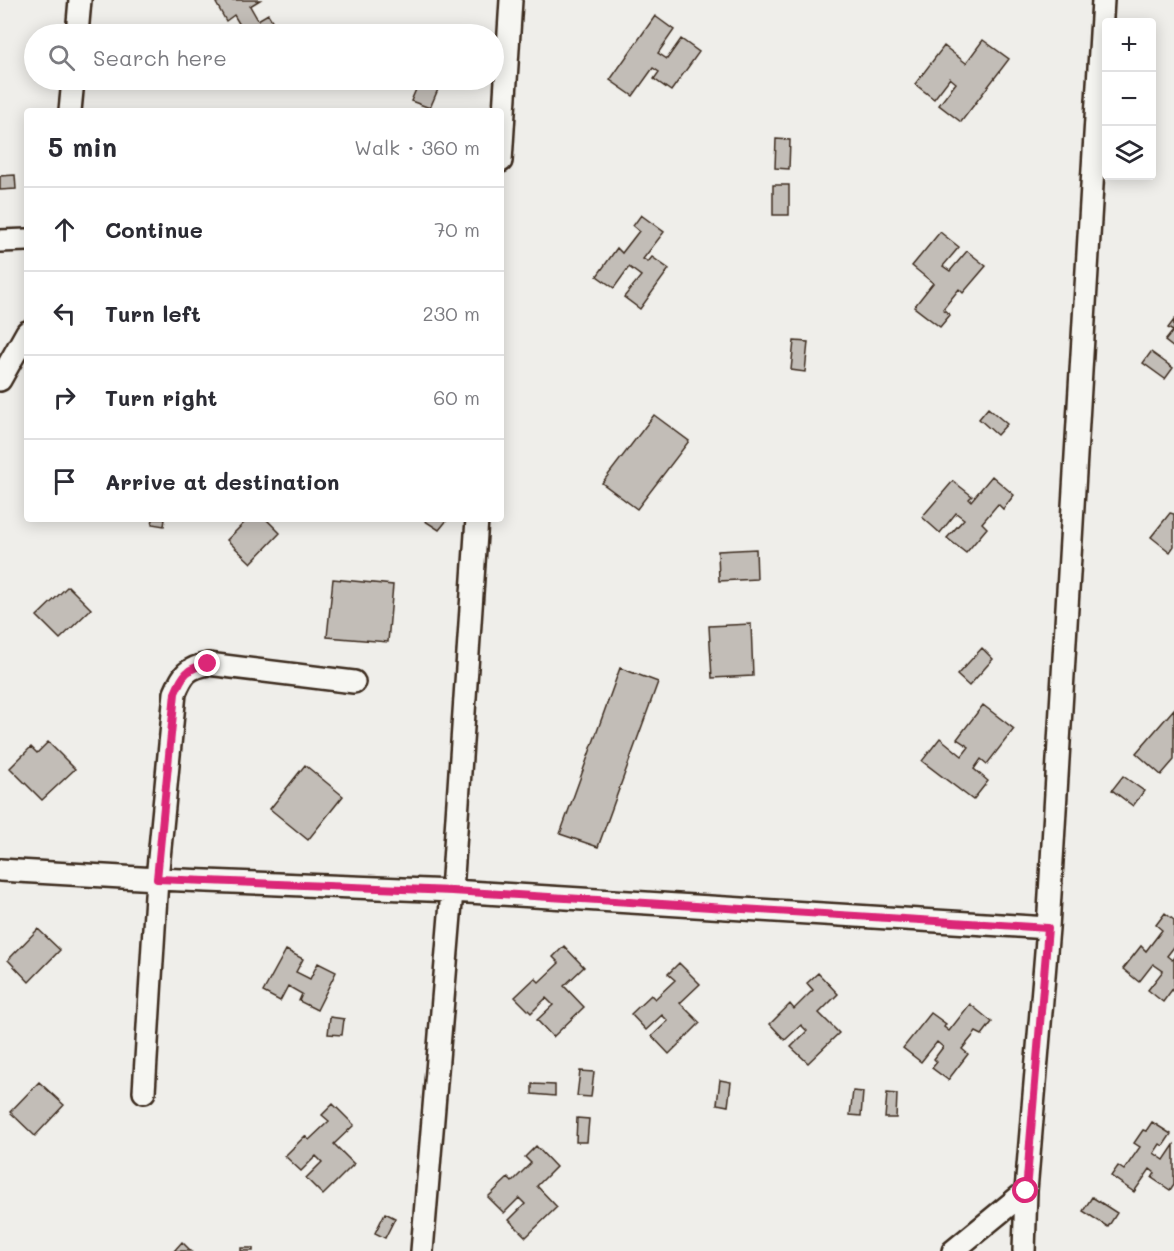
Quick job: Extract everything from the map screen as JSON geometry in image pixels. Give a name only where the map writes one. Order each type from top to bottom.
[{"type":"street","points":[[78,24],[80,0]]},
{"type":"street","points":[[504,113],[511,0]]},
{"type":"street","points":[[1024,1251],[1026,1191],[1048,928],[1103,0]]},
{"type":"street","points":[[70,108],[71,90]]},
{"type":"street","points":[[0,241],[24,240]]},
{"type":"street","points":[[0,380],[24,337]]},
{"type":"street","points":[[422,1251],[452,891],[477,522]]},
{"type":"street","points":[[144,1092],[157,879],[175,693],[181,680],[195,667],[208,664],[354,682]]},
{"type":"street","points":[[0,870],[452,891],[1048,928]]},
{"type":"street","points":[[953,1251],[1026,1191]]},
{"type":"building","points":[[221,0],[260,0],[250,6],[258,20],[268,14],[274,24],[239,24],[234,15],[226,21],[216,3]]},
{"type":"building","points":[[655,16],[674,30],[658,53],[667,59],[681,39],[699,52],[671,91],[654,79],[659,72],[653,68],[633,96],[610,80]]},
{"type":"building","points":[[983,40],[1009,59],[961,122],[939,105],[956,83],[950,78],[934,99],[915,84],[944,46],[966,63]]},
{"type":"building","points":[[416,90],[438,90],[430,108],[411,101]]},
{"type":"building","points":[[776,139],[790,140],[789,169],[775,168]]},
{"type":"building","points":[[15,175],[16,189],[0,190],[0,176]]},
{"type":"building","points":[[773,185],[789,185],[789,215],[773,215]]},
{"type":"building","points":[[641,215],[664,232],[643,259],[648,262],[652,257],[669,269],[640,309],[624,297],[641,276],[629,267],[614,288],[597,276],[617,248],[622,253],[639,231],[633,226]]},
{"type":"building","points":[[940,232],[959,247],[943,266],[950,271],[967,251],[986,266],[963,293],[959,289],[943,309],[950,315],[940,327],[914,307],[933,283],[912,266]]},
{"type":"building","points":[[1174,320],[1174,348],[1165,341],[1173,331],[1168,328]]},
{"type":"building","points":[[794,341],[808,342],[805,372],[791,370]]},
{"type":"building","points":[[1151,352],[1173,368],[1165,379],[1143,363]]},
{"type":"building","points":[[988,408],[1007,424],[997,435],[979,419]]},
{"type":"building","points":[[654,415],[689,441],[637,509],[602,483]]},
{"type":"building","points":[[992,476],[1014,495],[1003,509],[998,504],[982,523],[987,528],[966,553],[947,538],[964,519],[956,513],[940,533],[922,517],[953,481],[972,496],[969,499],[971,501]]},
{"type":"building","points":[[1170,513],[1174,514],[1174,546],[1170,552],[1151,537]]},
{"type":"building","points":[[152,522],[165,522],[164,526],[152,524]]},
{"type":"building","points":[[245,522],[269,522],[280,533],[251,563],[227,540]]},
{"type":"building","points":[[427,522],[446,522],[439,530]]},
{"type":"building","points":[[756,549],[757,579],[719,581],[718,551]]},
{"type":"building","points":[[333,579],[393,585],[388,642],[327,637]]},
{"type":"building","points":[[68,586],[91,609],[60,639],[37,616]]},
{"type":"building","points":[[751,624],[753,676],[712,678],[709,626]]},
{"type":"building","points":[[982,648],[993,659],[969,686],[957,675]]},
{"type":"building","points":[[620,668],[658,682],[598,847],[560,834]]},
{"type":"building","points":[[983,705],[1014,729],[987,764],[981,759],[974,769],[988,781],[973,800],[922,761],[940,738],[962,756],[969,747],[957,739]]},
{"type":"building","points":[[1174,709],[1174,760],[1161,775],[1136,753]]},
{"type":"building","points":[[48,742],[75,769],[42,800],[10,768],[31,747],[37,753]]},
{"type":"building","points":[[305,765],[343,796],[308,840],[270,809]]},
{"type":"building","points":[[1123,776],[1144,791],[1133,806],[1112,790]]},
{"type":"building","points":[[1165,913],[1174,920],[1174,947],[1167,956],[1172,960],[1174,957],[1174,987],[1163,1002],[1148,990],[1163,971],[1153,964],[1139,982],[1123,969],[1141,946],[1146,951],[1162,930],[1156,925]]},
{"type":"building","points":[[38,929],[60,950],[29,982],[8,960]]},
{"type":"building","points":[[564,946],[584,967],[564,986],[584,1007],[553,1037],[537,1020],[553,1005],[546,998],[531,1013],[515,997],[535,978],[539,982],[559,963],[553,957]]},
{"type":"building","points":[[286,950],[303,959],[296,972],[310,979],[318,963],[336,972],[317,1010],[299,1001],[302,994],[288,986],[280,1001],[263,992]]},
{"type":"building","points":[[679,963],[700,984],[680,1003],[700,1023],[669,1054],[652,1036],[668,1021],[662,1015],[646,1030],[631,1014],[651,995],[655,999],[675,980],[668,974]]},
{"type":"building","points":[[818,973],[838,994],[819,1013],[839,1033],[808,1063],[791,1047],[807,1031],[801,1025],[785,1040],[770,1024],[790,1004],[794,1009],[813,990],[807,983]]},
{"type":"building","points":[[970,1004],[992,1022],[982,1035],[976,1032],[962,1049],[968,1054],[948,1080],[932,1068],[937,1062],[934,1059],[943,1047],[937,1042],[921,1062],[903,1048],[931,1013],[946,1024],[944,1027],[949,1031]]},
{"type":"building","points":[[330,1017],[344,1019],[342,1035],[328,1034]]},
{"type":"building","points":[[580,1071],[594,1072],[591,1097],[577,1096]]},
{"type":"building","points":[[720,1080],[731,1082],[728,1106],[717,1104]]},
{"type":"building","points":[[39,1082],[64,1105],[35,1136],[10,1112]]},
{"type":"building","points":[[532,1084],[555,1085],[555,1096],[532,1094]]},
{"type":"building","points":[[853,1091],[863,1092],[861,1116],[850,1115]]},
{"type":"building","points":[[887,1093],[897,1094],[896,1118],[885,1118]]},
{"type":"building","points":[[333,1104],[354,1125],[334,1144],[354,1164],[323,1195],[306,1178],[322,1162],[316,1156],[301,1171],[285,1156],[305,1136],[309,1140],[329,1121],[322,1115]]},
{"type":"building","points":[[577,1118],[589,1119],[587,1142],[576,1142]]},
{"type":"building","points":[[1152,1122],[1171,1134],[1163,1146],[1160,1144],[1154,1153],[1164,1160],[1174,1145],[1174,1184],[1170,1190],[1152,1178],[1155,1173],[1150,1169],[1134,1192],[1111,1176],[1118,1166],[1124,1170],[1140,1147],[1134,1143]]},
{"type":"building","points":[[536,1146],[556,1167],[537,1186],[557,1207],[526,1237],[509,1220],[525,1204],[519,1198],[504,1213],[488,1197],[508,1178],[512,1182],[531,1163],[525,1157]]},
{"type":"building","points":[[1092,1197],[1117,1213],[1108,1227],[1083,1211]]},
{"type":"building","points":[[385,1213],[395,1218],[385,1238],[375,1233]]},
{"type":"building","points":[[182,1242],[191,1251],[174,1251]]},
{"type":"building","points":[[241,1248],[253,1248],[253,1251],[241,1251]]},
{"type":"route","points":[[208,664],[195,667],[187,672],[175,693],[157,879],[452,891],[1048,928],[1026,1191]]}]
